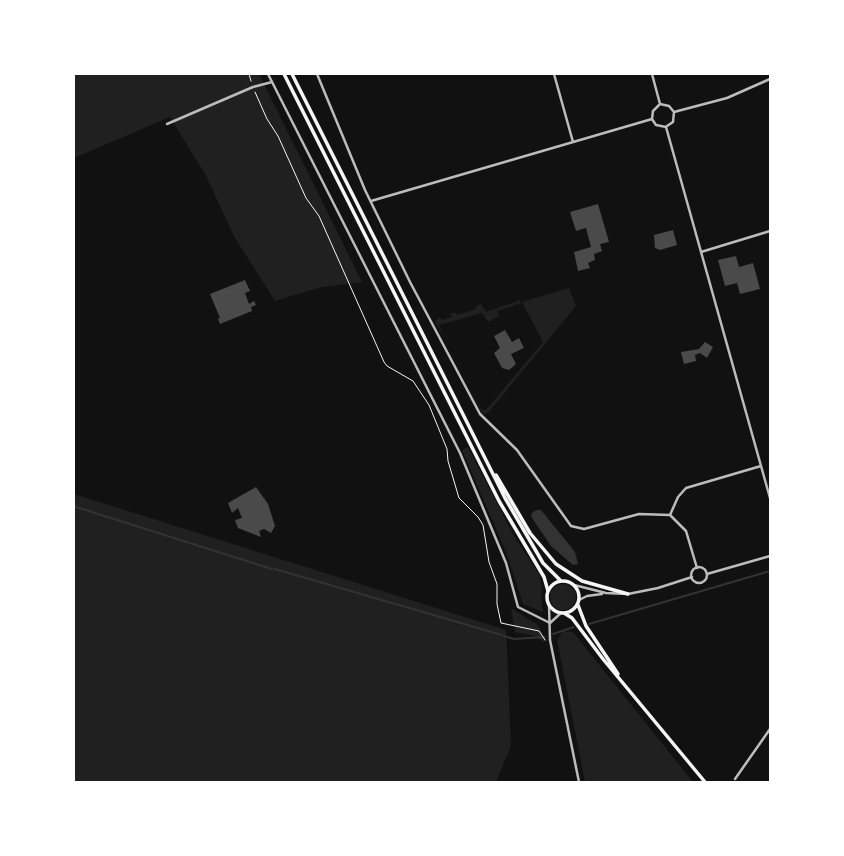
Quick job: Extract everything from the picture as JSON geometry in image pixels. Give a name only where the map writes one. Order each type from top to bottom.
[{"type":"main road","points":[[284,74],[499,501],[546,581],[549,605],[554,611],[572,618],[705,782]]},
{"type":"main road","points":[[292,74],[527,537],[551,573],[574,585],[579,593],[580,614],[621,679]]},
{"type":"main road","points":[[477,442],[520,516],[541,548],[556,564],[582,581],[628,594]]},
{"type":"main road","points":[[548,591],[560,580]]},
{"type":"main road","points":[[563,613],[573,610],[579,602]]},
{"type":"street","points":[[268,74],[460,453],[506,563],[518,607],[550,623]]},
{"type":"street","points":[[317,74],[371,201],[410,282],[480,414],[517,450],[571,526],[584,529],[639,514],[670,515],[686,531],[697,568]]},
{"type":"street","points":[[554,74],[573,142]]},
{"type":"street","points":[[652,74],[660,104]]},
{"type":"street","points":[[674,112],[727,98],[771,79]]},
{"type":"street","points":[[167,124],[253,87],[272,82]]},
{"type":"street","points":[[660,104],[668,106],[674,112]]},
{"type":"street","points":[[660,104],[653,111],[652,119],[656,125],[666,127],[673,122],[674,112]]},
{"type":"street","points":[[371,201],[652,119]]},
{"type":"street","points":[[666,127],[771,498]]},
{"type":"street","points":[[701,252],[771,231]]},
{"type":"street","points":[[670,515],[678,497],[686,488],[761,466]]},
{"type":"street","points":[[707,574],[771,556]]},
{"type":"street","points":[[692,577],[693,570],[697,568],[702,568],[707,574]]},
{"type":"street","points":[[692,577],[700,583],[706,579],[707,574]]},
{"type":"street","points":[[574,585],[606,593],[628,594],[692,577]]},
{"type":"street","points":[[579,602],[587,596],[606,593]]},
{"type":"street","points":[[549,605],[550,640],[579,782]]},
{"type":"street","points":[[550,623],[563,613]]},
{"type":"street","points":[[735,779],[771,729]]},
{"type":"path","points":[[249,74],[269,124],[278,136],[306,198],[319,216],[384,362],[412,379],[429,405],[447,449],[459,498],[478,517],[482,525],[489,562],[497,584],[501,623],[541,634],[545,640]]},
{"type":"shaded area","points":[[74,74],[259,74],[362,282],[322,287],[275,301],[235,238],[206,176],[170,117],[74,158]]},
{"type":"shaded area","points":[[569,288],[576,306],[488,413],[483,414],[470,389],[482,410],[486,410],[543,342],[522,302]]},
{"type":"shaded area","points":[[520,300],[521,303],[497,311],[499,316],[488,322],[482,313],[439,325],[444,336],[435,322],[439,317],[442,320],[452,317],[450,314],[455,312],[457,315],[476,309],[476,306],[481,304],[486,312]]},
{"type":"shaded area","points":[[468,447],[515,538],[539,574],[543,612],[523,604],[506,552],[462,450]]},
{"type":"shaded area","points":[[74,494],[506,630],[511,746],[496,782],[74,782]]},
{"type":"shaded area","points":[[541,510],[575,552],[578,564],[573,565],[551,546],[532,518],[531,514]]},
{"type":"shaded area","points":[[563,584],[572,588],[576,597],[572,606],[563,610],[554,606],[550,597],[554,588]]},
{"type":"shaded area","points":[[511,608],[538,625],[547,641],[515,632]]},
{"type":"shaded area","points":[[563,631],[573,632],[693,782],[585,782],[557,640]]},
{"type":"building","points":[[598,204],[609,242],[600,244],[602,251],[594,254],[595,260],[588,263],[590,268],[578,271],[574,252],[591,247],[586,228],[576,231],[570,212]]},
{"type":"building","points":[[673,230],[677,245],[660,250],[655,248],[654,235]]},
{"type":"building","points":[[736,256],[739,267],[753,263],[760,289],[740,294],[737,283],[725,286],[718,260]]},
{"type":"building","points":[[245,280],[250,291],[245,293],[249,304],[254,301],[256,305],[251,307],[252,311],[220,324],[210,294]]},
{"type":"building","points":[[505,330],[512,342],[519,338],[524,348],[511,354],[516,364],[509,370],[502,368],[494,353],[500,348],[494,336]]},
{"type":"building","points":[[705,342],[713,347],[707,358],[700,353],[695,355],[696,361],[684,364],[681,352],[699,349]]},
{"type":"building","points":[[256,487],[268,504],[275,526],[271,533],[264,529],[259,531],[261,537],[238,528],[235,520],[242,518],[238,508],[232,513],[228,503]]},
{"type":"waterway","points":[[76,507],[272,569]]},
{"type":"waterway","points":[[275,569],[502,635]]},
{"type":"waterway","points":[[589,624],[770,571]]},
{"type":"waterway","points":[[553,634],[574,627]]},
{"type":"waterway","points":[[504,636],[514,639],[545,637]]}]
